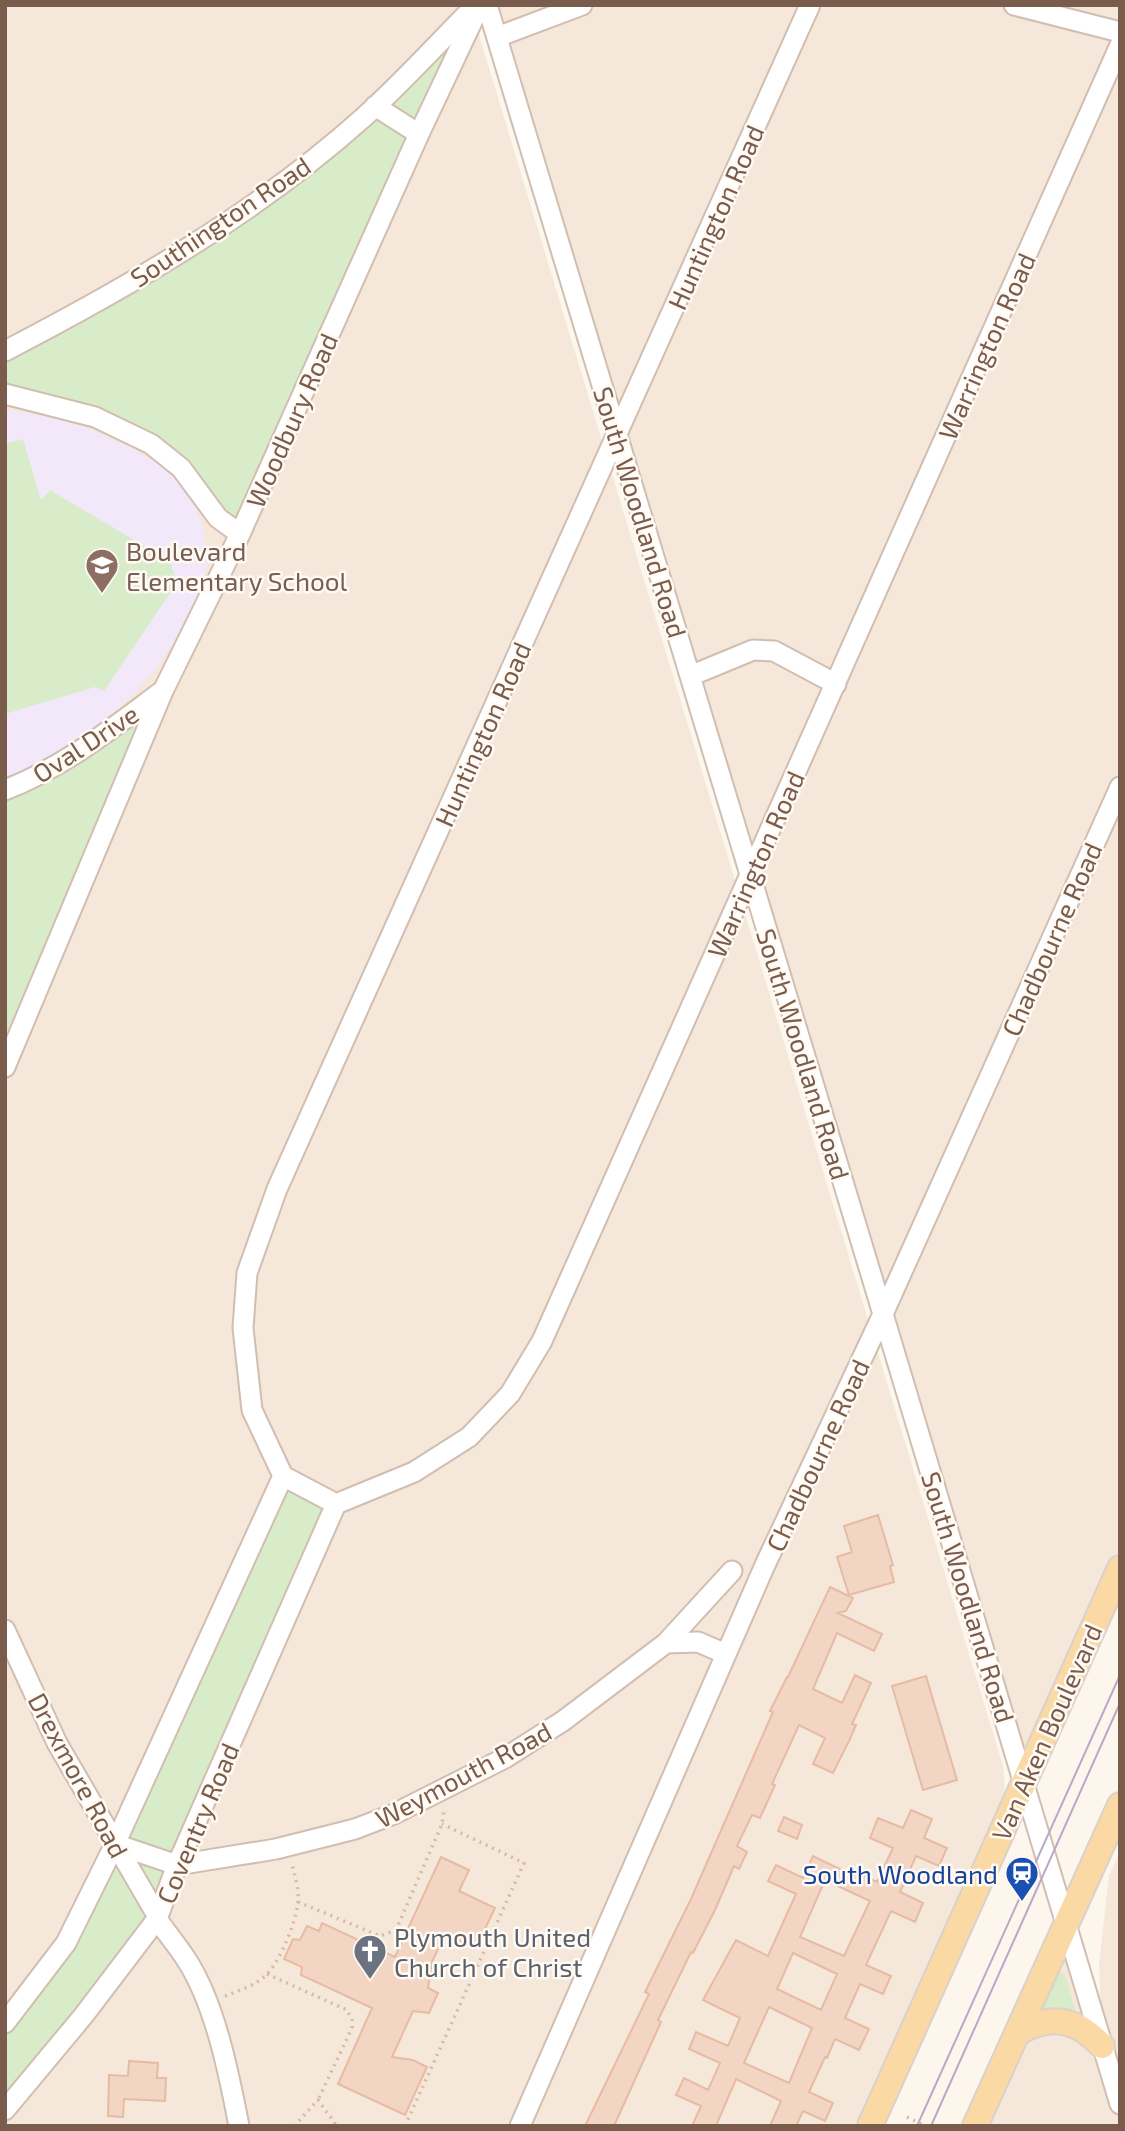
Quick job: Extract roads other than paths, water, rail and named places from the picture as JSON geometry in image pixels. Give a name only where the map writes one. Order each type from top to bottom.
[{"type":"main road","name":"Van Aken Boulevard","points":[[870,2126],[1120,1568]]},
{"type":"main road","points":[[975,2126],[1120,1805]]},
{"type":"main road","points":[[1017,2033],[1034,2023],[1049,2020],[1089,2032],[1102,2046]]},
{"type":"street","name":"Southington Road","points":[[5,351],[97,304],[200,241],[273,191],[375,106],[478,5]]},
{"type":"street","name":"Woodbury Road","points":[[5,1067],[163,691],[240,534],[478,5]]},
{"type":"street","name":"South Woodland Road","points":[[487,5],[1120,2104]]},
{"type":"street","points":[[497,37],[582,5]]},
{"type":"street","name":"Huntington Road","points":[[282,1476],[252,1410],[243,1328],[247,1273],[277,1189],[810,5]]},
{"type":"street","points":[[1014,5],[1120,32]]},
{"type":"street","name":"Warrington Road","points":[[336,1504],[414,1472],[468,1437],[510,1394],[542,1341],[1120,45]]},
{"type":"street","points":[[375,106],[419,134]]},
{"type":"street","points":[[5,394],[94,417],[151,444],[181,468],[218,517],[240,534]]},
{"type":"street","points":[[690,676],[753,650],[764,650],[774,651],[836,684]]},
{"type":"street","name":"Oval Drive","points":[[5,790],[49,771],[86,748],[163,691]]},
{"type":"street","name":"Chadbourne Road","points":[[520,2126],[765,1565],[883,1314],[1120,787]]},
{"type":"street","points":[[5,2023],[66,1942],[115,1844],[282,1476],[336,1504]]},
{"type":"street","name":"Coventry Road","points":[[5,2110],[84,2015],[157,1918],[177,1866],[336,1504]]},
{"type":"street","name":"Weymouth Road","points":[[115,1844],[177,1866],[275,1849],[355,1829],[394,1814],[505,1758],[563,1721],[666,1643],[732,1571]]},
{"type":"street","name":"Drexmore Road","points":[[5,1630],[57,1743],[157,1918],[187,1961],[203,1994],[218,2038],[239,2126]]},
{"type":"street","points":[[666,1643],[698,1642],[726,1654]]},
{"type":"tram line","points":[[917,2126],[1120,1675]]},
{"type":"tram line","points":[[931,2126],[1120,1703]]},
{"type":"place","name":"Boulevard Elementary School","points":[[102,595]]},
{"type":"place","name":"South Woodland","points":[[1022,1903]]},
{"type":"place","name":"Plymouth United Church of Christ","points":[[370,1981]]}]
